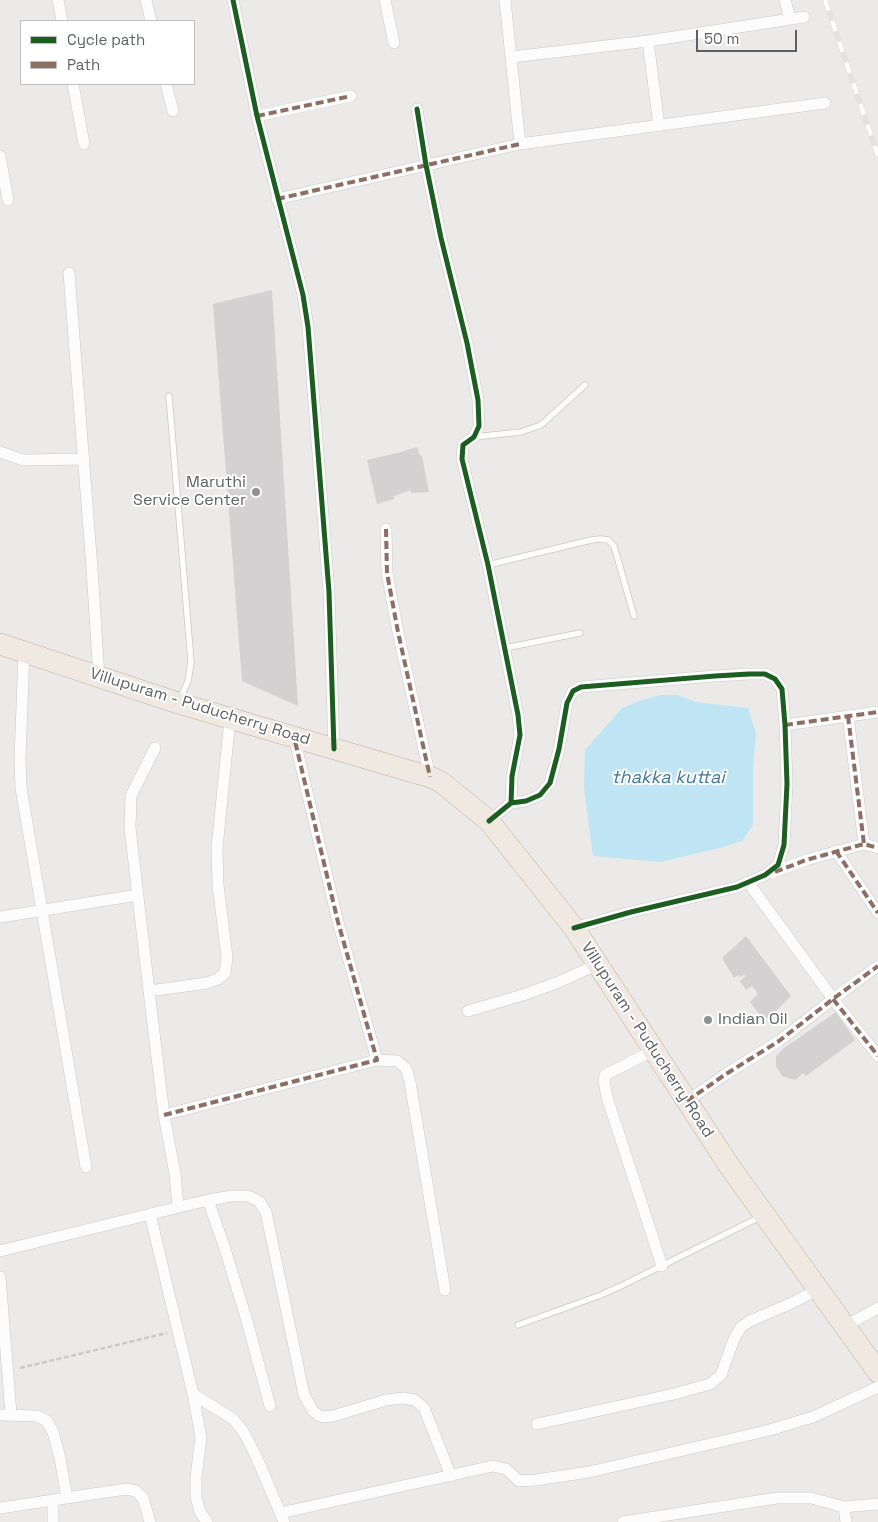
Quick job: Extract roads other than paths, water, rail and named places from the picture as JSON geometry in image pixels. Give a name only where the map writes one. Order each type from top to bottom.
[{"type":"highway","name":"Villupuram - Puducherry Road","points":[[0,644],[178,703],[430,778],[441,782],[489,821],[574,928],[730,1168],[878,1372]]},
{"type":"street","points":[[58,0],[62,20]]},
{"type":"street","points":[[146,0],[151,20]]},
{"type":"street","points":[[233,0],[257,116],[308,326],[329,592],[334,749]]},
{"type":"street","points":[[385,0],[394,43]]},
{"type":"street","points":[[506,0],[520,144]]},
{"type":"street","points":[[785,0],[790,20]]},
{"type":"street","points":[[512,57],[648,41],[804,17]]},
{"type":"street","points":[[648,41],[659,126]]},
{"type":"street","points":[[73,85],[84,144]]},
{"type":"street","points":[[166,85],[173,111]]},
{"type":"street","points":[[257,116],[351,96]]},
{"type":"street","points":[[277,199],[520,144],[825,103]]},
{"type":"street","points":[[417,109],[426,165],[478,400],[479,426],[474,437],[463,445],[462,459],[488,565],[513,686],[520,735],[512,776],[511,803]]},
{"type":"street","points":[[0,156],[8,200]]},
{"type":"street","points":[[69,272],[99,677]]},
{"type":"street","points":[[0,452],[23,460],[84,459]]},
{"type":"street","points":[[386,529],[389,582],[430,778]]},
{"type":"street","points":[[24,652],[20,781],[86,1167]]},
{"type":"street","points":[[489,821],[511,803],[526,801],[540,795],[550,783],[560,749],[566,704],[573,691],[581,687],[714,676],[765,674],[775,679],[782,690],[787,784],[784,844],[778,865],[765,875]]},
{"type":"street","points":[[785,726],[878,712]]},
{"type":"street","points":[[848,716],[864,844]]},
{"type":"street","points":[[148,991],[207,983],[218,979],[226,973],[218,885],[217,848],[230,719]]},
{"type":"street","points":[[294,738],[338,922],[377,1060]]},
{"type":"street","points":[[155,748],[131,796],[130,828],[148,991],[164,1115],[175,1174],[178,1207]]},
{"type":"street","points":[[574,928],[631,912],[737,887],[765,875],[836,851],[864,844],[878,848]]},
{"type":"street","points":[[836,851],[878,913]]},
{"type":"street","points":[[748,882],[878,1056]]},
{"type":"street","points":[[0,917],[138,895]]},
{"type":"street","points":[[468,1011],[559,982],[598,964]]},
{"type":"street","points":[[687,1101],[779,1041],[878,966]]},
{"type":"street","points":[[654,1050],[606,1075],[604,1081],[607,1097],[662,1266]]},
{"type":"street","points":[[164,1115],[377,1060],[397,1061],[406,1068],[410,1082],[445,1290]]},
{"type":"street","points":[[0,1251],[208,1200],[232,1196],[248,1196],[259,1201],[266,1212],[304,1395],[313,1410],[323,1417],[386,1400],[403,1398],[415,1400],[424,1408],[451,1476]]},
{"type":"street","points":[[208,1200],[247,1322],[270,1406]]},
{"type":"street","points":[[150,1214],[193,1394],[201,1437],[196,1477],[196,1497],[200,1512],[207,1522]]},
{"type":"street","points":[[0,1277],[8,1371],[6,1414],[36,1416],[46,1421],[53,1432],[58,1449],[67,1498]]},
{"type":"street","points":[[537,1424],[674,1394],[710,1384],[721,1375],[734,1339],[741,1327],[818,1289]]},
{"type":"street","points":[[845,1326],[878,1308]]},
{"type":"street","points":[[193,1394],[233,1419],[243,1431],[256,1456],[282,1518],[493,1466],[506,1469],[519,1481],[589,1472],[766,1431],[813,1417],[878,1388]]},
{"type":"street","points":[[0,1508],[126,1489],[136,1491],[143,1498],[150,1522]]},
{"type":"street","points":[[623,1522],[778,1498],[811,1498],[844,1508],[878,1504]]},
{"type":"street","points":[[53,1500],[53,1522]]},
{"type":"street","points":[[844,1508],[846,1522]]},
{"type":"lane","points":[[474,437],[521,432],[541,425],[585,384]]},
{"type":"lane","points":[[169,396],[191,662],[188,681],[178,703]]},
{"type":"lane","points":[[488,565],[591,540],[608,540],[614,546],[634,616]]},
{"type":"lane","points":[[505,648],[580,633]]},
{"type":"lane","points":[[518,1325],[601,1294],[764,1215]]},
{"type":"water","name":"thakka kuttai","points":[[660,695],[678,695],[695,702],[748,708],[756,734],[753,767],[753,825],[742,841],[660,862],[593,856],[584,788],[585,750],[622,708]]},
{"type":"railway","points":[[825,0],[878,156]]},
{"type":"place","name":"Maruthi Service Center","points":[[256,492]]},
{"type":"place","name":"Indian Oil","points":[[708,1020]]}]
